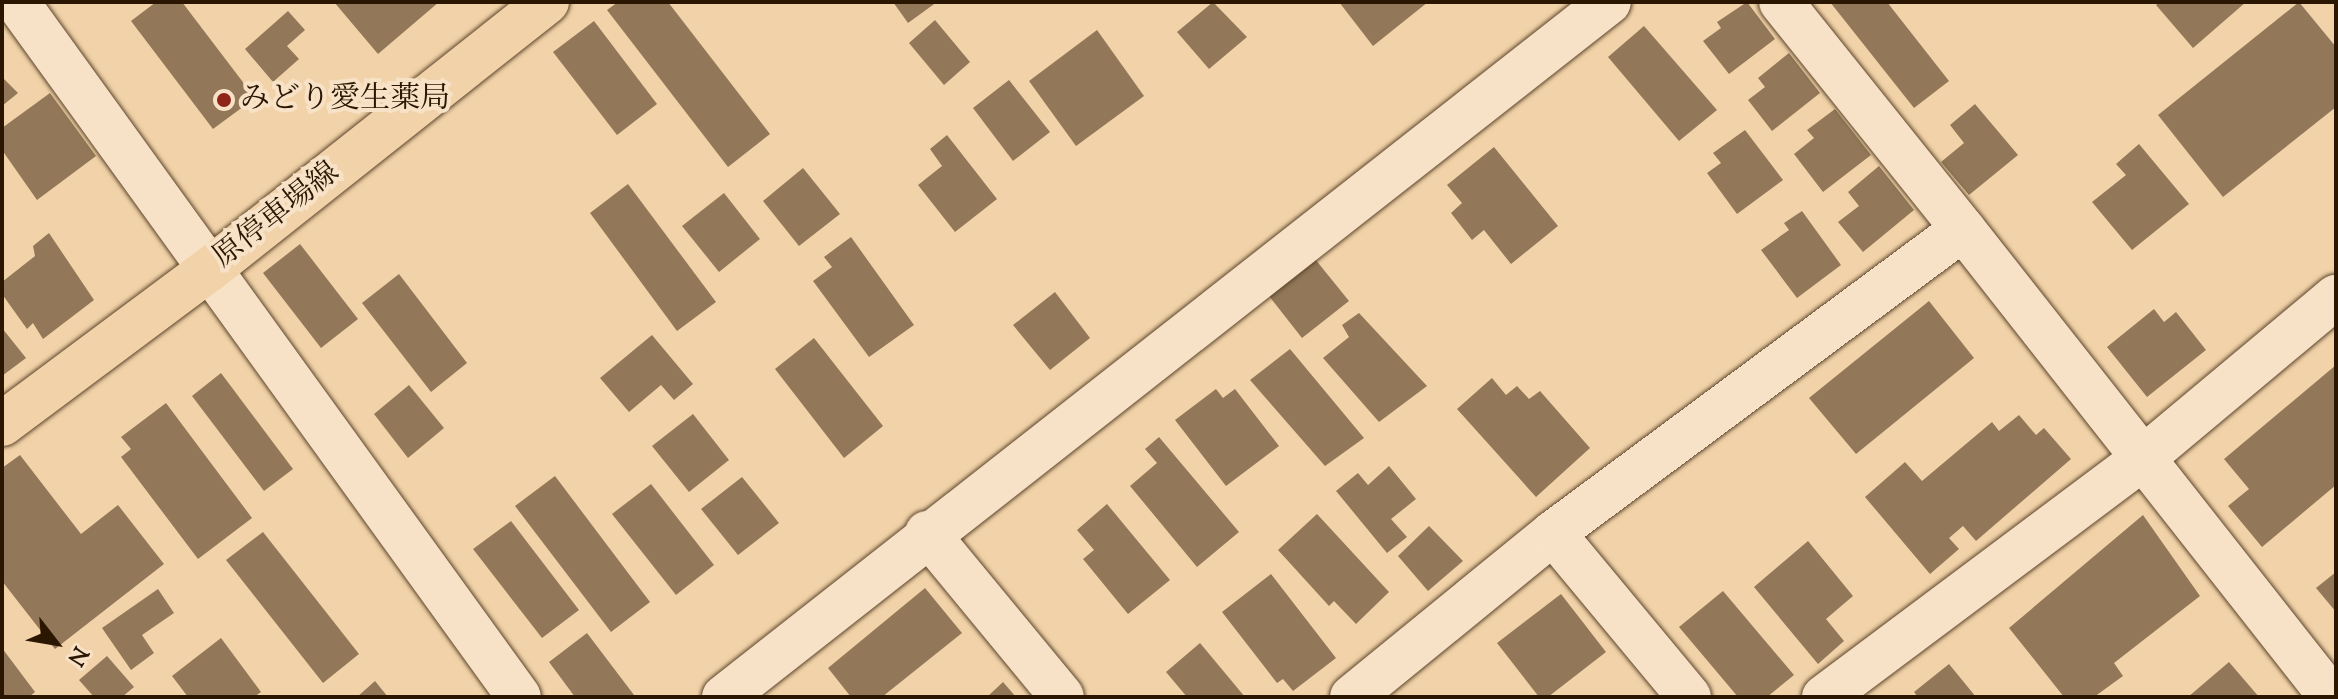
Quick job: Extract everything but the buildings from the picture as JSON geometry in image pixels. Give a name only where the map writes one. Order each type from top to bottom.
[{"type":"main road","name":"原停車場線","points":[[2,424],[210,269],[547,2]]},
{"type":"street","points":[[17,2],[519,697]]},
{"type":"street","points":[[724,697],[927,533],[1609,2]]},
{"type":"street","points":[[1781,2],[2331,697]]},
{"type":"street","points":[[1352,697],[1553,533],[1963,229]]},
{"type":"street","points":[[1824,697],[2142,459],[2336,297]]},
{"type":"street","points":[[927,533],[1062,697]]},
{"type":"street","points":[[1553,533],[1689,697]]},
{"type":"place","name":"みどり愛生薬局","points":[[224,100]]}]
